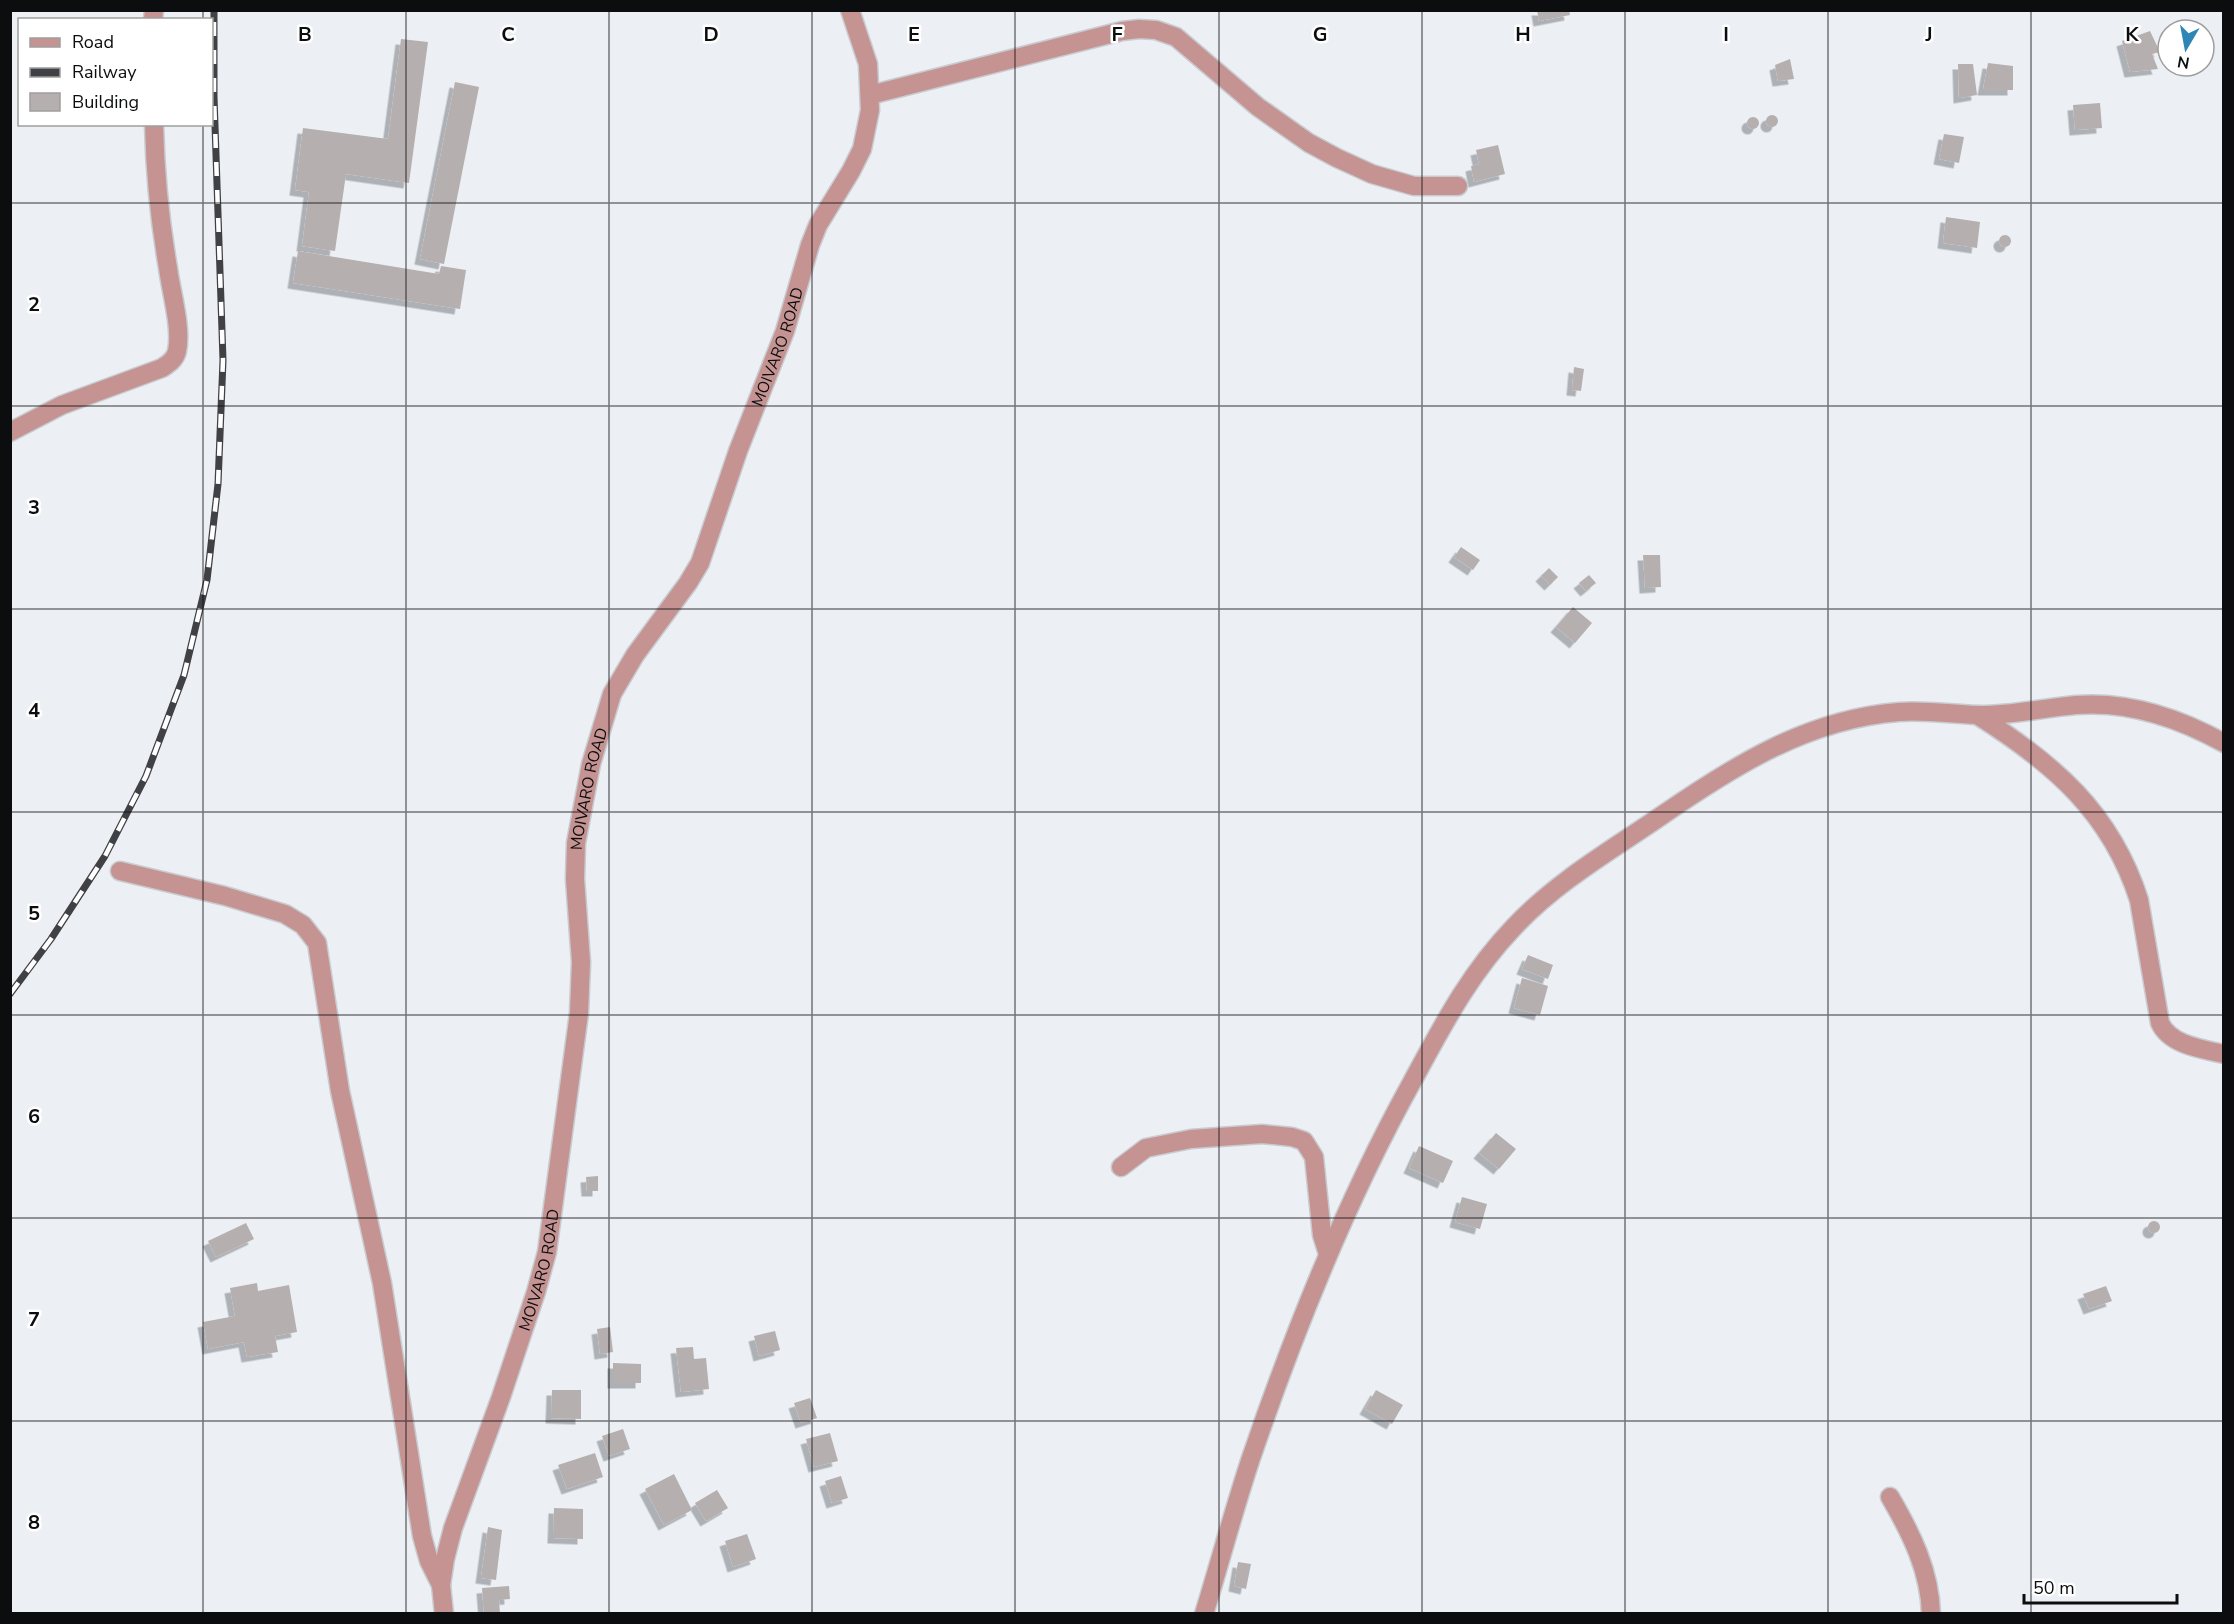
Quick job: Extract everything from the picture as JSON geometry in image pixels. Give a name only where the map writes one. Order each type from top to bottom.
[{"type":"street","name":"MOIVARO ROAD","points":[[444,1614],[441,1585],[453,1528],[508,1376],[547,1252],[579,1012],[581,962],[575,879],[576,843],[591,764],[612,694],[635,655],[688,583],[708,544],[738,451],[785,332],[810,245],[818,225],[862,149],[868,123],[870,95],[866,57],[850,10]]},
{"type":"street","points":[[870,95],[1122,31],[1156,30],[1176,37],[1258,107],[1337,159],[1371,174],[1413,186],[1458,186]]},
{"type":"street","points":[[10,432],[62,405],[155,372],[169,364],[175,357],[177,329],[167,266],[154,126]]},
{"type":"street","points":[[1204,1614],[1254,1449],[1314,1287],[1377,1145],[1458,998],[1488,956],[1547,894],[1714,779],[1819,727],[1872,715],[1929,711],[1977,715],[2079,705],[2122,706],[2187,724],[2223,743]]},
{"type":"street","points":[[1977,715],[2037,755],[2065,780],[2102,822],[2116,844],[2139,900],[2163,1029],[2173,1038],[2223,1054]]},
{"type":"street","points":[[120,871],[225,896],[285,914],[303,925],[316,943],[340,1091],[384,1295],[422,1536],[429,1561],[441,1585]]},
{"type":"street","points":[[1121,1167],[1146,1148],[1191,1139],[1262,1134],[1292,1137],[1304,1141],[1314,1157],[1322,1235],[1329,1254]]},
{"type":"street","points":[[1890,1497],[1906,1524],[1921,1560],[1928,1581],[1931,1614]]},
{"type":"building","points":[[1537,10],[1569,10],[1570,15],[1539,21]]},
{"type":"building","points":[[2150,31],[2156,44],[2156,53],[2152,54],[2156,69],[2130,72],[2122,41]]},
{"type":"building","points":[[401,39],[428,42],[409,183],[346,174],[335,251],[302,246],[309,192],[295,190],[303,128],[388,139]]},
{"type":"building","points":[[1790,59],[1794,79],[1778,81],[1775,65]]},
{"type":"building","points":[[1988,63],[2013,66],[2013,90],[1983,90]]},
{"type":"building","points":[[1958,64],[1973,64],[1977,95],[1959,98]]},
{"type":"building","points":[[455,82],[479,87],[444,264],[420,259]]},
{"type":"building","points":[[2100,103],[2102,128],[2075,130],[2073,105]]},
{"type":"building","points":[[1772,115],[1778,121],[1772,127],[1766,121]]},
{"type":"building","points":[[1753,117],[1759,123],[1753,129],[1747,123]]},
{"type":"building","points":[[1944,134],[1964,137],[1959,163],[1939,159]]},
{"type":"building","points":[[1498,145],[1505,174],[1474,182],[1471,166],[1479,164],[1476,150]]},
{"type":"building","points":[[1946,217],[1980,222],[1977,248],[1943,243]]},
{"type":"building","points":[[2005,235],[2011,241],[2005,247],[1999,241]]},
{"type":"building","points":[[298,251],[439,274],[441,266],[466,270],[460,309],[293,283]]},
{"type":"building","points":[[1574,367],[1584,369],[1581,391],[1572,390]]},
{"type":"building","points":[[1461,547],[1480,560],[1473,570],[1454,557]]},
{"type":"building","points":[[1643,555],[1660,555],[1661,587],[1645,588]]},
{"type":"building","points":[[1549,568],[1558,577],[1550,585],[1541,576]]},
{"type":"building","points":[[1589,575],[1596,583],[1586,591],[1579,583]]},
{"type":"building","points":[[1573,607],[1592,623],[1575,643],[1556,627]]},
{"type":"building","points":[[1528,955],[1553,965],[1548,979],[1522,969]]},
{"type":"building","points":[[1522,978],[1548,986],[1540,1015],[1514,1008]]},
{"type":"building","points":[[1496,1133],[1516,1149],[1499,1169],[1479,1153]]},
{"type":"building","points":[[1419,1146],[1453,1161],[1443,1183],[1409,1168]]},
{"type":"building","points":[[598,1176],[598,1191],[587,1191],[586,1177]]},
{"type":"building","points":[[1462,1197],[1487,1204],[1480,1229],[1455,1222]]},
{"type":"building","points":[[2154,1221],[2160,1227],[2154,1233],[2148,1227]]},
{"type":"building","points":[[246,1223],[254,1239],[216,1257],[208,1241]]},
{"type":"building","points":[[257,1283],[258,1291],[289,1285],[297,1332],[275,1336],[278,1352],[247,1357],[244,1342],[208,1349],[203,1322],[235,1316],[230,1288]]},
{"type":"building","points":[[2106,1286],[2112,1301],[2089,1309],[2083,1294]]},
{"type":"building","points":[[610,1327],[613,1352],[600,1354],[597,1329]]},
{"type":"building","points":[[775,1331],[780,1350],[759,1356],[754,1336]]},
{"type":"building","points":[[693,1347],[694,1359],[706,1358],[709,1389],[681,1392],[676,1348]]},
{"type":"building","points":[[613,1363],[641,1364],[641,1383],[613,1383]]},
{"type":"building","points":[[552,1390],[581,1390],[581,1419],[551,1418]]},
{"type":"building","points":[[1376,1390],[1403,1405],[1392,1424],[1365,1409]]},
{"type":"building","points":[[810,1398],[817,1418],[801,1423],[794,1403]]},
{"type":"building","points":[[623,1429],[630,1449],[609,1456],[602,1436]]},
{"type":"building","points":[[830,1433],[838,1461],[814,1467],[806,1439]]},
{"type":"building","points":[[595,1453],[603,1477],[567,1489],[558,1465]]},
{"type":"building","points":[[674,1474],[692,1510],[664,1525],[645,1489]]},
{"type":"building","points":[[841,1476],[848,1498],[832,1503],[825,1481]]},
{"type":"building","points":[[717,1490],[728,1508],[706,1521],[695,1503]]},
{"type":"building","points":[[554,1508],[583,1509],[583,1539],[553,1538]]},
{"type":"building","points":[[488,1527],[502,1530],[496,1580],[481,1578]]},
{"type":"building","points":[[747,1534],[756,1559],[733,1567],[725,1541]]},
{"type":"building","points":[[1238,1562],[1251,1564],[1246,1589],[1234,1586]]},
{"type":"building","points":[[509,1586],[510,1599],[499,1600],[500,1614],[484,1614],[482,1588]]},
{"type":"railway","points":[[10,994],[51,939],[105,856],[146,776],[184,675],[207,580],[218,484],[223,360],[214,96],[214,10]]}]
